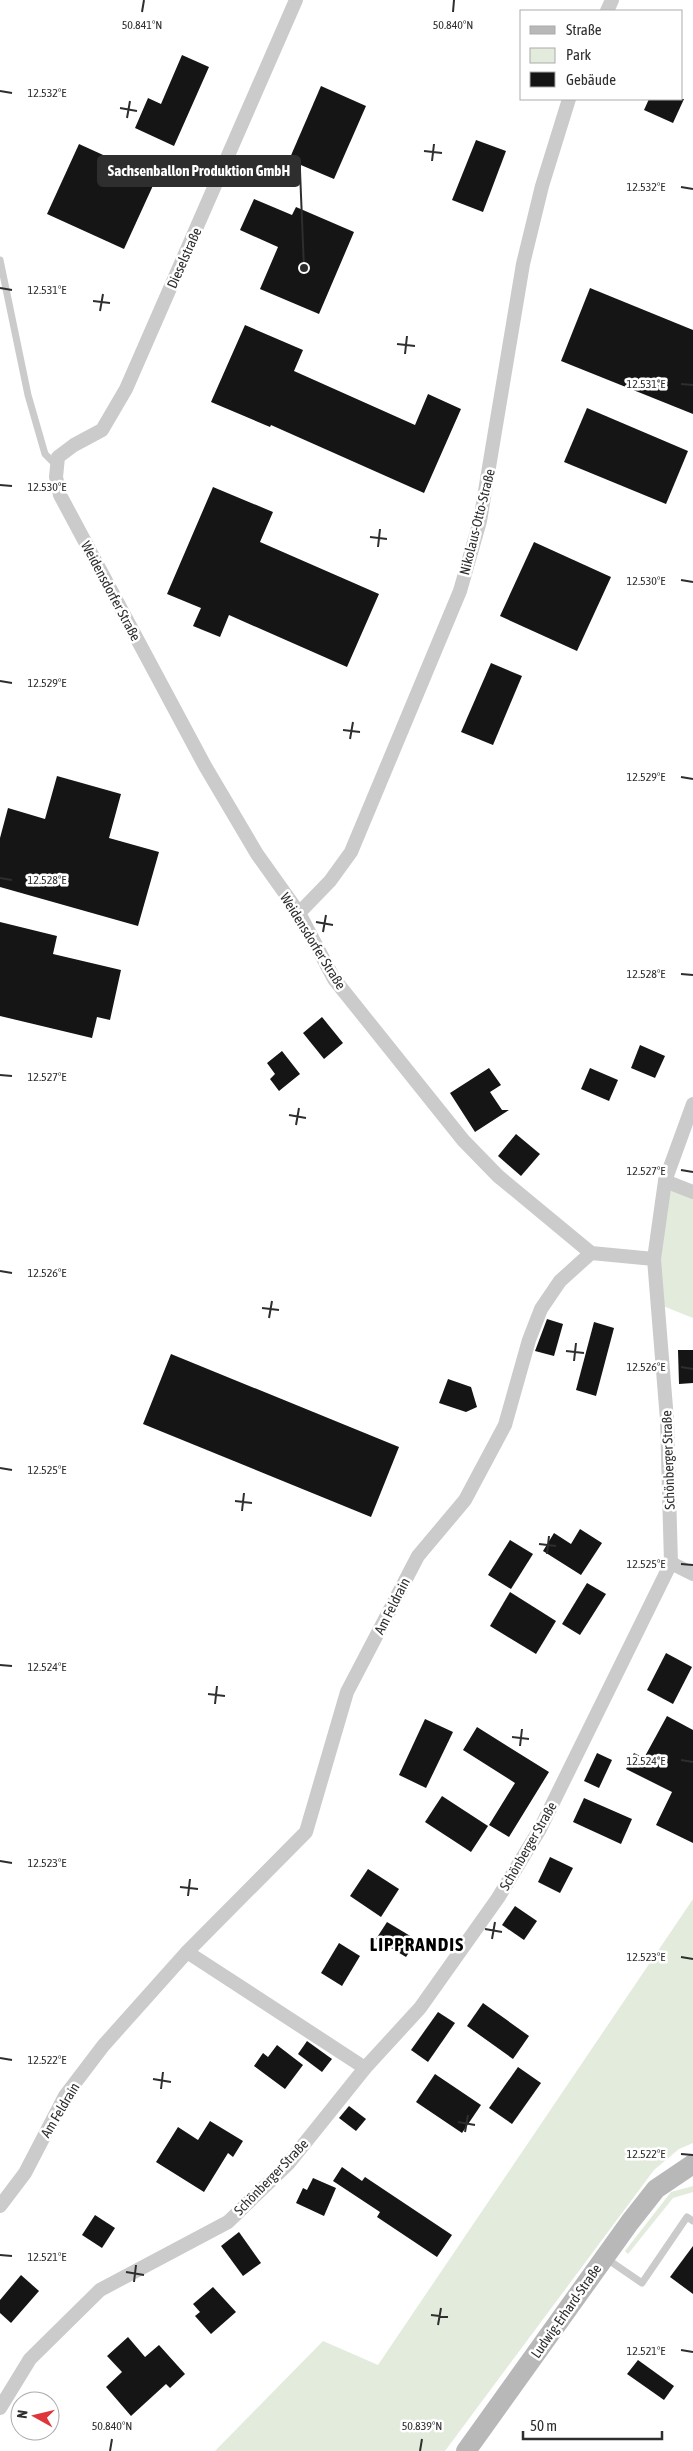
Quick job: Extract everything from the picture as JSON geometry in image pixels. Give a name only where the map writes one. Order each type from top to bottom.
[{"type":"street","name":"Dieselstraße","points":[[57,466],[58,457],[74,445],[102,430],[126,389],[296,0]]},
{"type":"street","name":"Nikolaus-Otto-Straße","points":[[299,913],[330,881],[351,852],[460,591],[480,521],[523,264],[542,186],[569,100]]},
{"type":"street","name":"Weidensdorfer Straße","points":[[57,466],[60,495],[204,766],[257,854],[299,913],[334,979],[463,1140],[498,1176],[591,1253]]},
{"type":"street","name":"Schönberger Straße","points":[[0,2408],[30,2359],[100,2290],[228,2222],[288,2164],[365,2068],[420,2008],[498,1898],[540,1829],[671,1563],[667,1420],[654,1259],[665,1181],[693,1104]]},
{"type":"street","points":[[665,1181],[693,1192]]},
{"type":"street","points":[[591,1253],[654,1259]]},
{"type":"street","name":"Am Feldrain","points":[[0,2206],[25,2173],[65,2096],[116,2031],[187,1952],[306,1832],[347,1692],[418,1556],[465,1500],[505,1425],[529,1340],[541,1309],[560,1281],[591,1253]]},
{"type":"street","points":[[671,1563],[693,1574]]},
{"type":"street","points":[[187,1952],[365,2068]]},
{"type":"street","name":"Ludwig-Erhard-Straße","points":[[466,2451],[604,2257],[656,2189],[684,2176],[693,2164]]},
{"type":"lane","points":[[0,260],[28,395],[45,454],[57,466]]},
{"type":"lane","points":[[604,2257],[642,2283],[687,2217],[693,2221]]},
{"type":"green space","points":[[665,1181],[693,1192],[693,1318],[658,1304]]},
{"type":"green space","points":[[693,1899],[693,2143],[679,2149],[654,2170],[445,2451],[215,2451],[323,2341],[378,2365]]},
{"type":"green space","points":[[693,2186],[693,2192],[673,2198],[628,2254],[625,2251],[671,2192]]},
{"type":"building","points":[[182,55],[209,67],[174,146],[135,128],[148,98],[161,104]]},
{"type":"building","points":[[321,86],[366,106],[334,179],[289,160]]},
{"type":"building","points":[[684,99],[673,123],[644,110],[649,100]]},
{"type":"building","points":[[476,140],[506,151],[483,212],[452,200]]},
{"type":"building","points":[[79,144],[156,179],[124,249],[47,214]]},
{"type":"building","points":[[254,199],[292,215],[296,207],[354,232],[319,314],[260,289],[278,247],[240,230]]},
{"type":"building","points":[[590,288],[693,330],[693,414],[561,361]]},
{"type":"building","points":[[245,325],[303,350],[294,371],[415,425],[428,394],[461,409],[424,493],[271,425],[270,427],[211,402]]},
{"type":"building","points":[[587,408],[688,451],[666,504],[564,462]]},
{"type":"building","points":[[213,487],[273,512],[260,542],[379,594],[347,667],[229,615],[220,637],[193,626],[201,608],[167,594]]},
{"type":"building","points":[[534,542],[611,577],[577,651],[500,616]]},
{"type":"building","points":[[491,663],[522,676],[493,745],[461,732]]},
{"type":"building","points":[[57,776],[121,794],[109,838],[159,852],[138,926],[0,887],[0,838],[8,808],[45,819]]},
{"type":"building","points":[[0,922],[57,936],[53,954],[121,970],[110,1020],[97,1017],[92,1038],[0,1016]]},
{"type":"building","points":[[322,1017],[343,1043],[324,1059],[303,1033]]},
{"type":"building","points":[[640,1045],[665,1056],[655,1078],[631,1068]]},
{"type":"building","points":[[282,1051],[300,1074],[279,1091],[270,1079],[275,1074],[267,1063]]},
{"type":"building","points":[[489,1068],[501,1085],[490,1092],[502,1110],[509,1110],[475,1132],[450,1093]]},
{"type":"building","points":[[590,1068],[618,1080],[609,1101],[581,1089]]},
{"type":"building","points":[[516,1134],[540,1154],[521,1176],[498,1156]]},
{"type":"building","points":[[547,1319],[563,1324],[554,1356],[535,1351]]},
{"type":"building","points":[[594,1322],[614,1328],[596,1396],[576,1390]]},
{"type":"building","points":[[678,1350],[693,1350],[693,1383],[679,1384]]},
{"type":"building","points":[[171,1354],[399,1447],[371,1517],[143,1424]]},
{"type":"building","points":[[448,1379],[471,1387],[477,1407],[466,1412],[439,1403]]},
{"type":"building","points":[[580,1529],[602,1543],[581,1575],[543,1551],[554,1533],[571,1544]]},
{"type":"building","points":[[510,1540],[533,1554],[511,1589],[488,1575]]},
{"type":"building","points":[[587,1583],[606,1594],[580,1635],[562,1624]]},
{"type":"building","points":[[510,1592],[556,1621],[536,1654],[490,1626]]},
{"type":"building","points":[[666,1653],[692,1667],[673,1704],[647,1690]]},
{"type":"building","points":[[667,1716],[693,1730],[693,1843],[656,1825],[672,1792],[626,1769],[634,1753],[644,1758]]},
{"type":"building","points":[[425,1719],[453,1732],[426,1788],[399,1775]]},
{"type":"building","points":[[477,1727],[549,1772],[509,1837],[489,1825],[515,1783],[463,1750]]},
{"type":"building","points":[[597,1753],[612,1760],[599,1788],[584,1781]]},
{"type":"building","points":[[442,1796],[488,1826],[471,1852],[425,1822]]},
{"type":"building","points":[[584,1798],[632,1819],[621,1844],[573,1822]]},
{"type":"building","points":[[550,1857],[573,1868],[560,1893],[538,1882]]},
{"type":"building","points":[[368,1869],[399,1889],[381,1917],[350,1896]]},
{"type":"building","points":[[515,1906],[537,1921],[524,1940],[502,1925]]},
{"type":"building","points":[[387,1922],[417,1940],[406,1957],[376,1939]]},
{"type":"building","points":[[339,1943],[360,1956],[342,1986],[321,1973]]},
{"type":"building","points":[[483,2003],[529,2036],[513,2059],[467,2026]]},
{"type":"building","points":[[438,2012],[455,2023],[428,2062],[411,2050]]},
{"type":"building","points":[[307,2041],[332,2059],[322,2072],[298,2054]]},
{"type":"building","points":[[277,2045],[303,2065],[285,2089],[254,2066],[263,2053],[268,2057]]},
{"type":"building","points":[[518,2067],[541,2083],[512,2124],[489,2108]]},
{"type":"building","points":[[435,2074],[481,2105],[462,2133],[416,2102]]},
{"type":"building","points":[[349,2106],[366,2119],[356,2131],[339,2118]]},
{"type":"building","points":[[210,2121],[243,2141],[233,2157],[228,2153],[204,2192],[156,2162],[178,2127],[198,2140]]},
{"type":"building","points":[[342,2167],[362,2181],[365,2177],[452,2235],[437,2257],[377,2217],[380,2212],[333,2181]]},
{"type":"building","points":[[313,2178],[336,2188],[324,2216],[296,2203],[303,2188],[307,2190]]},
{"type":"building","points":[[95,2215],[115,2228],[102,2248],[82,2235]]},
{"type":"building","points":[[239,2232],[261,2263],[243,2276],[221,2246]]},
{"type":"building","points":[[693,2246],[693,2294],[670,2277]]},
{"type":"building","points":[[21,2275],[39,2291],[11,2323],[0,2313],[0,2300]]},
{"type":"building","points":[[213,2287],[236,2312],[211,2334],[195,2316],[200,2312],[193,2304]]},
{"type":"building","points":[[128,2337],[145,2357],[159,2345],[185,2374],[170,2388],[166,2384],[131,2416],[106,2387],[122,2372],[107,2356]]},
{"type":"building","points":[[638,2360],[674,2386],[664,2400],[627,2374]]},
{"type":"place","name":"Sachsenballon Produktion GmbH","points":[[304,268]]},
{"type":"district","name":"LIPPRANDIS","points":[[417,1944]]}]
